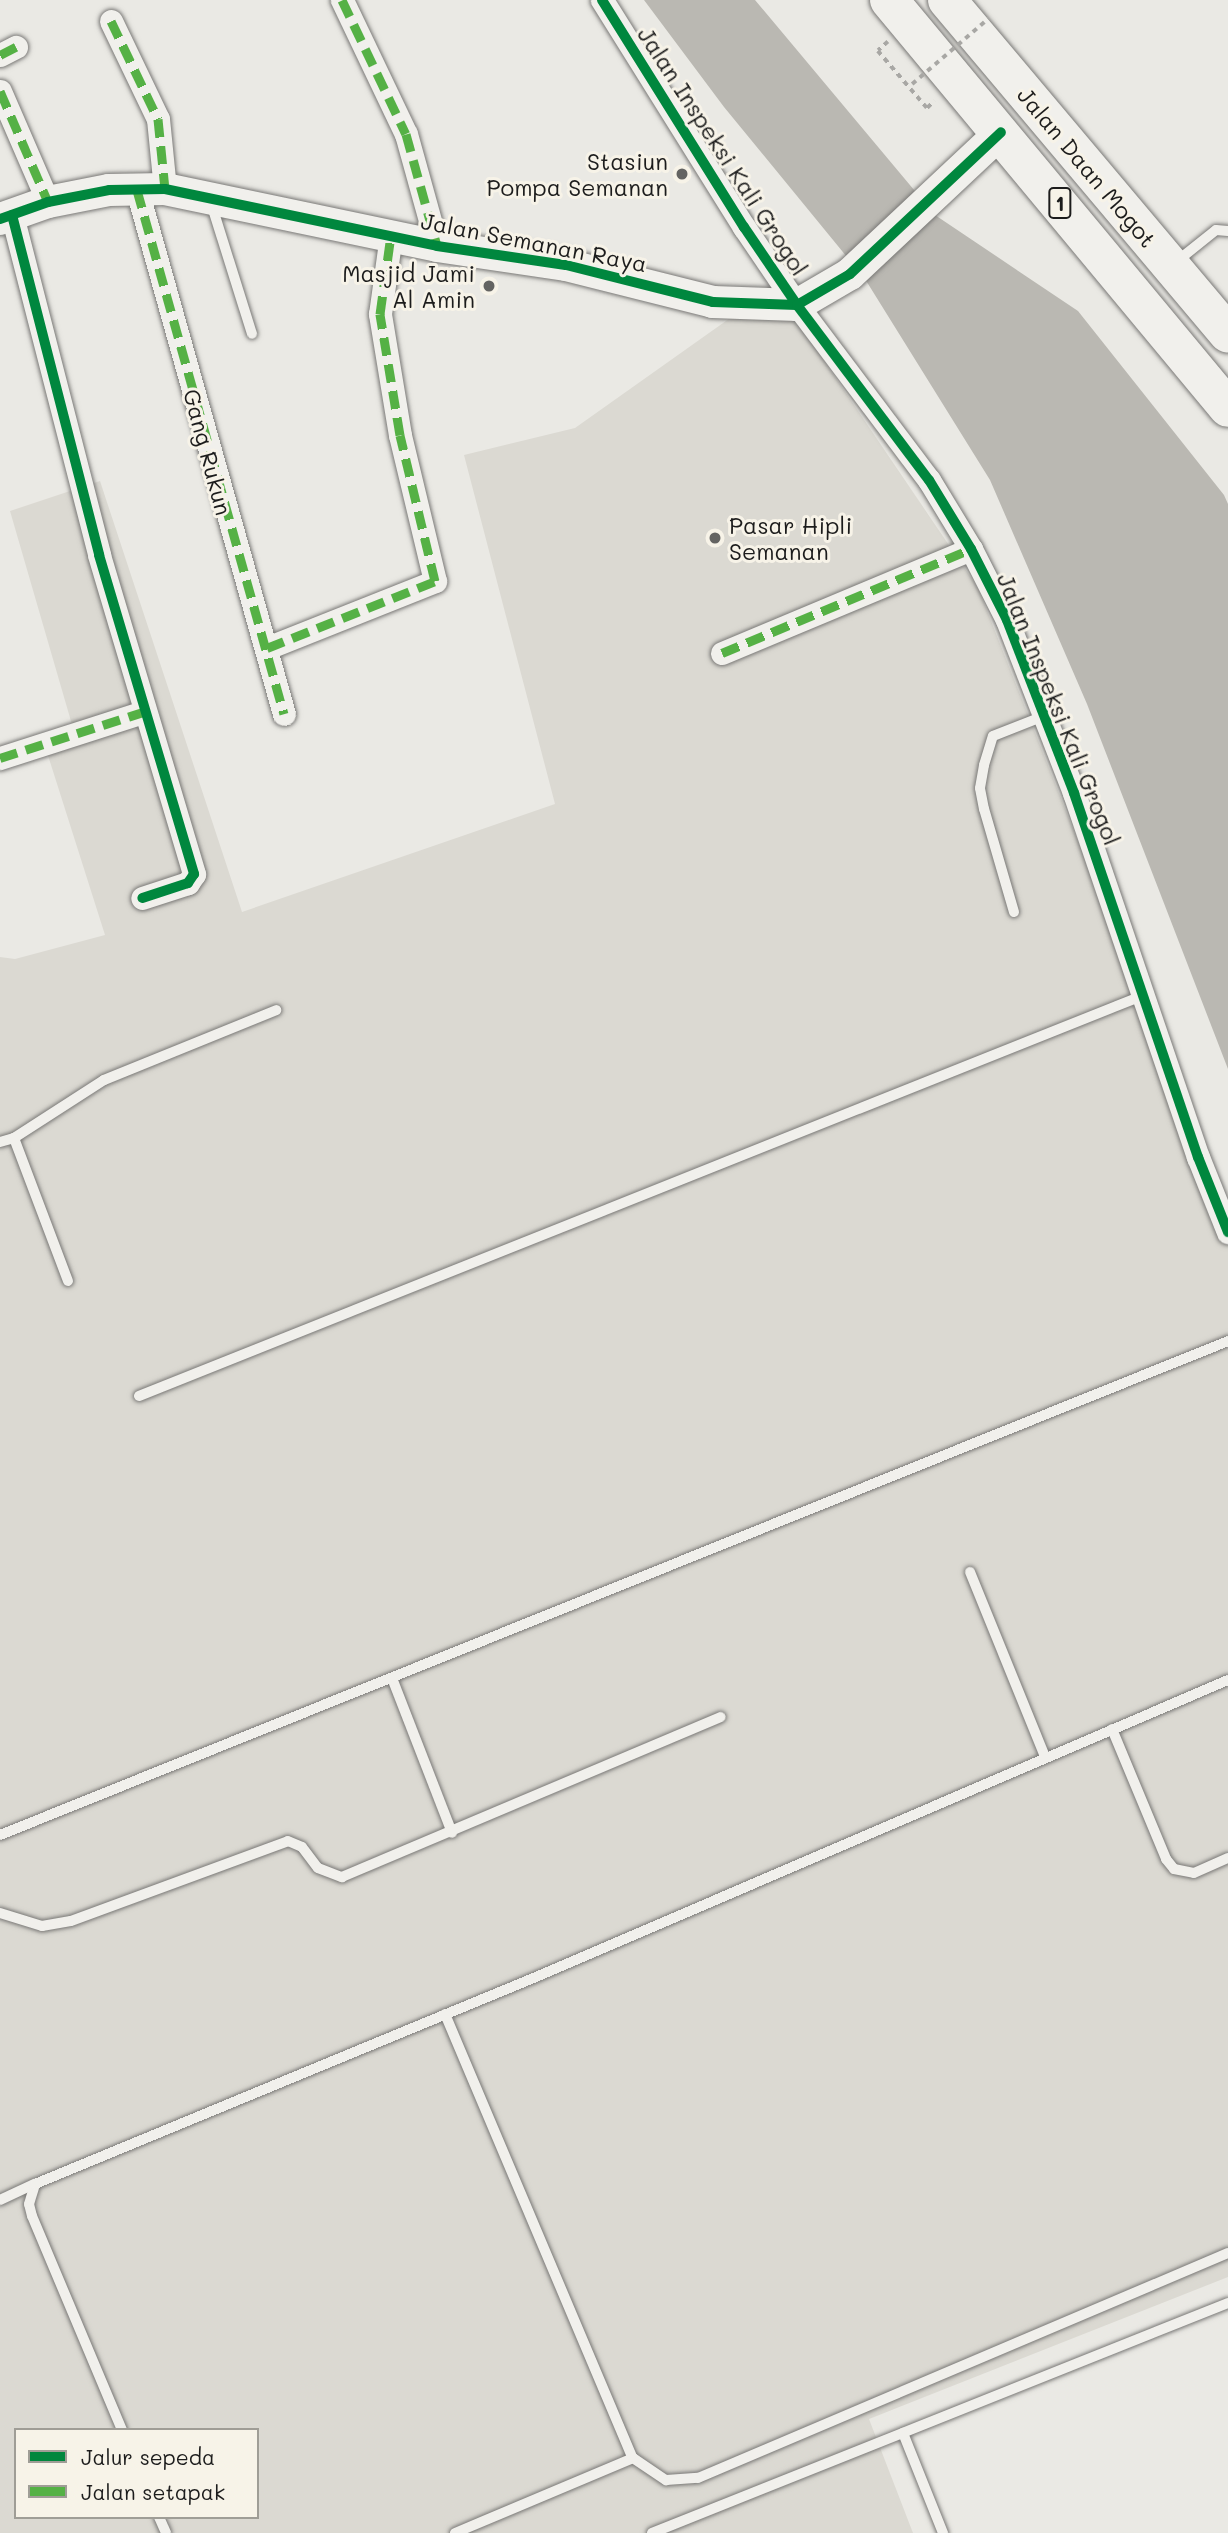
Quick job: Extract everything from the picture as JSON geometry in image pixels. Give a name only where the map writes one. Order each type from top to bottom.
[{"type":"highway","name":"Jalan Daan Mogot","points":[[889,0],[1001,131],[1228,408]]},
{"type":"highway","name":"Jalan Daan Mogot","points":[[947,0],[1171,267],[1224,322]]},
{"type":"street","points":[[342,0],[406,134],[437,246]]},
{"type":"street","name":"Jalan Inspeksi Kali Grogol","points":[[602,0],[797,305],[929,480],[971,548],[1007,620],[1044,716],[1144,995],[1198,1157],[1228,1232]]},
{"type":"street","name":"Gang Rukun","points":[[111,21],[158,119],[151,190],[222,503],[267,648],[284,714]]},
{"type":"street","points":[[0,91],[48,202]]},
{"type":"street","points":[[797,305],[850,274],[960,173],[1001,131]]},
{"type":"street","name":"Jalan Semanan Raya","points":[[6,217],[48,202],[109,190],[151,190],[210,198],[437,246],[566,265],[713,302],[797,305]]},
{"type":"street","points":[[6,217],[143,712],[194,874],[188,883],[142,898]]},
{"type":"street","points":[[267,648],[435,581],[400,435],[380,314],[391,235]]},
{"type":"street","points":[[722,653],[971,548]]},
{"type":"street","points":[[0,758],[143,712]]},
{"type":"lane","points":[[210,198],[252,334]]},
{"type":"lane","points":[[1171,267],[1216,230],[1228,231]]},
{"type":"lane","points":[[1014,912],[980,788],[993,736],[1044,716]]},
{"type":"lane","points":[[139,1396],[1144,995]]},
{"type":"lane","points":[[0,1142],[13,1138],[104,1080],[275,1010]]},
{"type":"lane","points":[[13,1138],[68,1281]]},
{"type":"lane","points":[[0,1835],[1228,1342]]},
{"type":"lane","points":[[970,1572],[1045,1757]]},
{"type":"lane","points":[[392,1678],[452,1833]]},
{"type":"lane","points":[[0,2200],[445,2014],[1228,1680]]},
{"type":"lane","points":[[0,1913],[42,1926],[71,1921],[288,1841],[302,1847],[318,1868],[342,1877],[452,1833],[721,1717]]},
{"type":"lane","points":[[1111,1729],[1166,1859],[1174,1869],[1194,1873],[1228,1858]]},
{"type":"lane","points":[[445,2014],[633,2458],[666,2480],[698,2478],[1228,2253]]},
{"type":"lane","points":[[35,2184],[29,2204],[32,2216],[121,2428]]},
{"type":"lane","points":[[652,2533],[1228,2303]]},
{"type":"lane","points":[[903,2433],[943,2533]]},
{"type":"lane","points":[[455,2533],[633,2458]]},
{"type":"path","points":[[910,85],[989,18]]},
{"type":"path","points":[[878,51],[910,85],[927,108]]},
{"type":"shaded area","points":[[644,0],[755,0],[935,215],[1078,311],[1224,495],[1228,504],[1228,1069],[1087,704],[990,480],[865,279],[724,107]]},
{"type":"shaded area","points":[[774,287],[978,588],[1228,1222],[1228,2277],[869,2419],[913,2533],[0,2533],[0,957],[15,959],[105,935],[45,746],[75,735],[10,511],[100,481],[242,912],[555,804],[464,455],[575,428]]},
{"type":"marked path","points":[[342,0],[406,134],[437,246]]},
{"type":"marked path","points":[[111,21],[158,119],[165,189]]},
{"type":"marked path","points":[[0,55],[16,47]]},
{"type":"marked path","points":[[0,91],[48,202]]},
{"type":"marked path","points":[[137,190],[284,714]]},
{"type":"marked path","points":[[267,648],[435,581],[400,435],[380,314],[391,235]]},
{"type":"marked path","points":[[722,653],[971,549]]},
{"type":"marked path","points":[[0,758],[143,712]]},
{"type":"cycle path","points":[[602,0],[744,227],[797,305],[929,480],[971,549],[1007,620],[1074,793],[1198,1157],[1228,1232]]},
{"type":"cycle path","points":[[0,219],[48,202],[109,190],[165,189],[437,246],[566,265],[713,302],[797,305],[850,274],[1001,132]]},
{"type":"cycle path","points":[[12,215],[99,555],[194,874],[188,883],[142,898]]},
{"type":"place","name":"Stasiun Pompa Semanan","points":[[682,174]]},
{"type":"place","name":"Masjid Jami Al Amin","points":[[489,286]]},
{"type":"place","name":"Pasar Hipli Semanan","points":[[715,538]]}]
